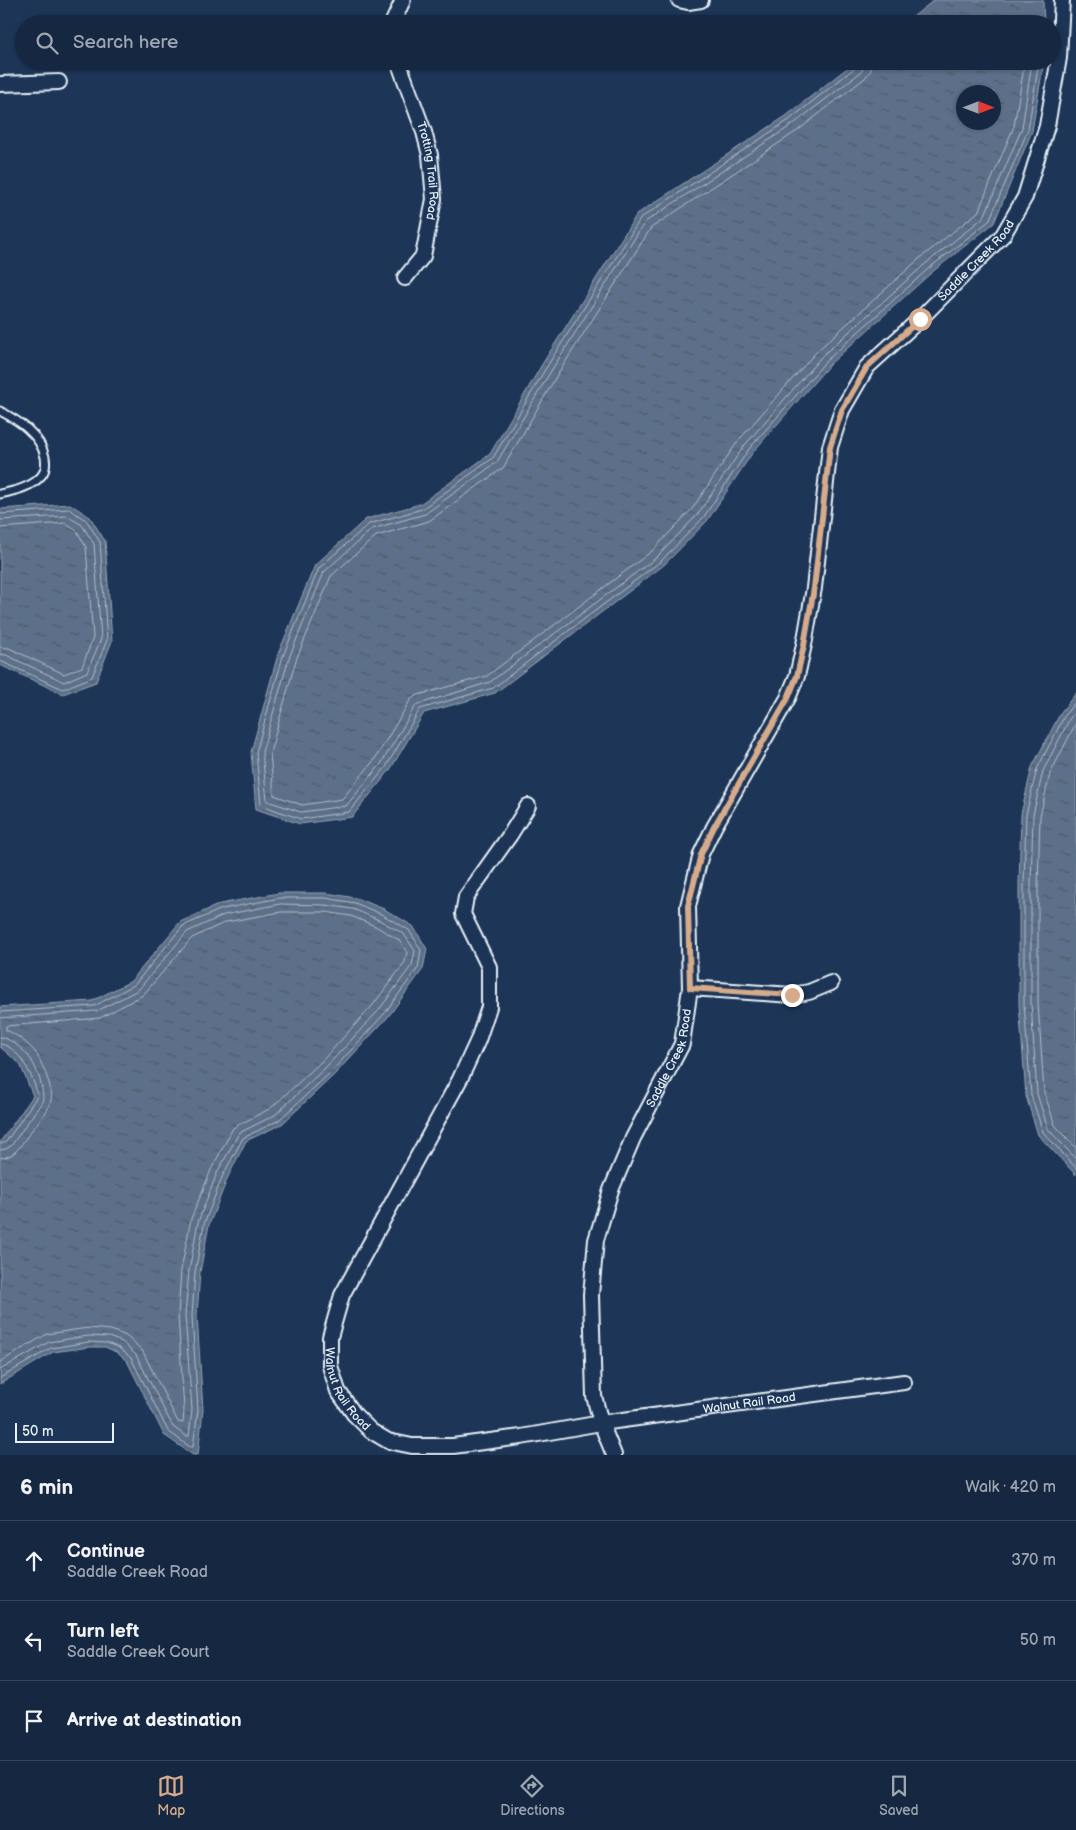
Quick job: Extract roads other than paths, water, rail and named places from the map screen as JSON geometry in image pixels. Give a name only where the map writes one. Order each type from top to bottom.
[{"type":"street","points":[[396,15],[402,0]]},
{"type":"street","points":[[679,0],[688,2],[701,0]]},
{"type":"street","name":"Saddle Creek Road","points":[[1061,19],[1062,0]]},
{"type":"street","name":"Trotting Trail Road","points":[[401,70],[424,132],[430,155],[434,200],[423,256],[405,278]]},
{"type":"street","name":"Saddle Creek Road","points":[[614,1455],[601,1424],[594,1396],[591,1295],[596,1240],[611,1190],[633,1138],[682,1044],[690,988],[688,906],[701,854],[714,827],[788,698],[797,676],[814,588],[830,447],[842,410],[867,367],[920,319],[1003,236],[1025,197],[1047,126],[1057,70]]},
{"type":"street","points":[[0,84],[59,82]]},
{"type":"street","name":"Walnut Rail Road","points":[[528,806],[466,897],[463,914],[489,967],[488,1007],[478,1040],[460,1079],[342,1295],[330,1337],[330,1366],[338,1391],[354,1414],[371,1430],[388,1441],[412,1446],[453,1446],[904,1382]]},
{"type":"street","points":[[690,988],[792,995],[809,992],[831,983]]},
{"type":"lane","points":[[0,411],[16,419],[40,442],[46,464],[43,474],[37,480],[25,487],[0,494]]},
{"type":"water","points":[[934,0],[1043,0],[1044,15],[915,15]]},
{"type":"water","points":[[845,70],[1042,70],[1032,131],[994,223],[931,273],[830,364],[753,452],[707,521],[664,565],[495,693],[424,713],[390,770],[352,817],[300,824],[256,809],[251,752],[278,654],[315,565],[366,519],[420,504],[490,454],[541,366],[637,214],[786,116]]},
{"type":"water","points":[[70,504],[90,517],[105,541],[112,641],[96,682],[63,694],[0,665],[0,509]]},
{"type":"water","points":[[1076,693],[1076,1175],[1038,1135],[1026,1096],[1019,1004],[1019,884],[1021,814],[1032,767],[1061,712]]},
{"type":"water","points":[[279,893],[326,893],[356,898],[384,909],[413,926],[427,949],[423,969],[388,1017],[334,1075],[282,1124],[246,1141],[228,1177],[209,1225],[200,1272],[197,1315],[203,1410],[198,1455],[193,1455],[164,1435],[127,1361],[116,1352],[105,1347],[53,1352],[0,1384],[0,1142],[33,1096],[20,1064],[0,1047],[0,1007],[92,1001],[131,981],[180,922],[220,904]]}]
